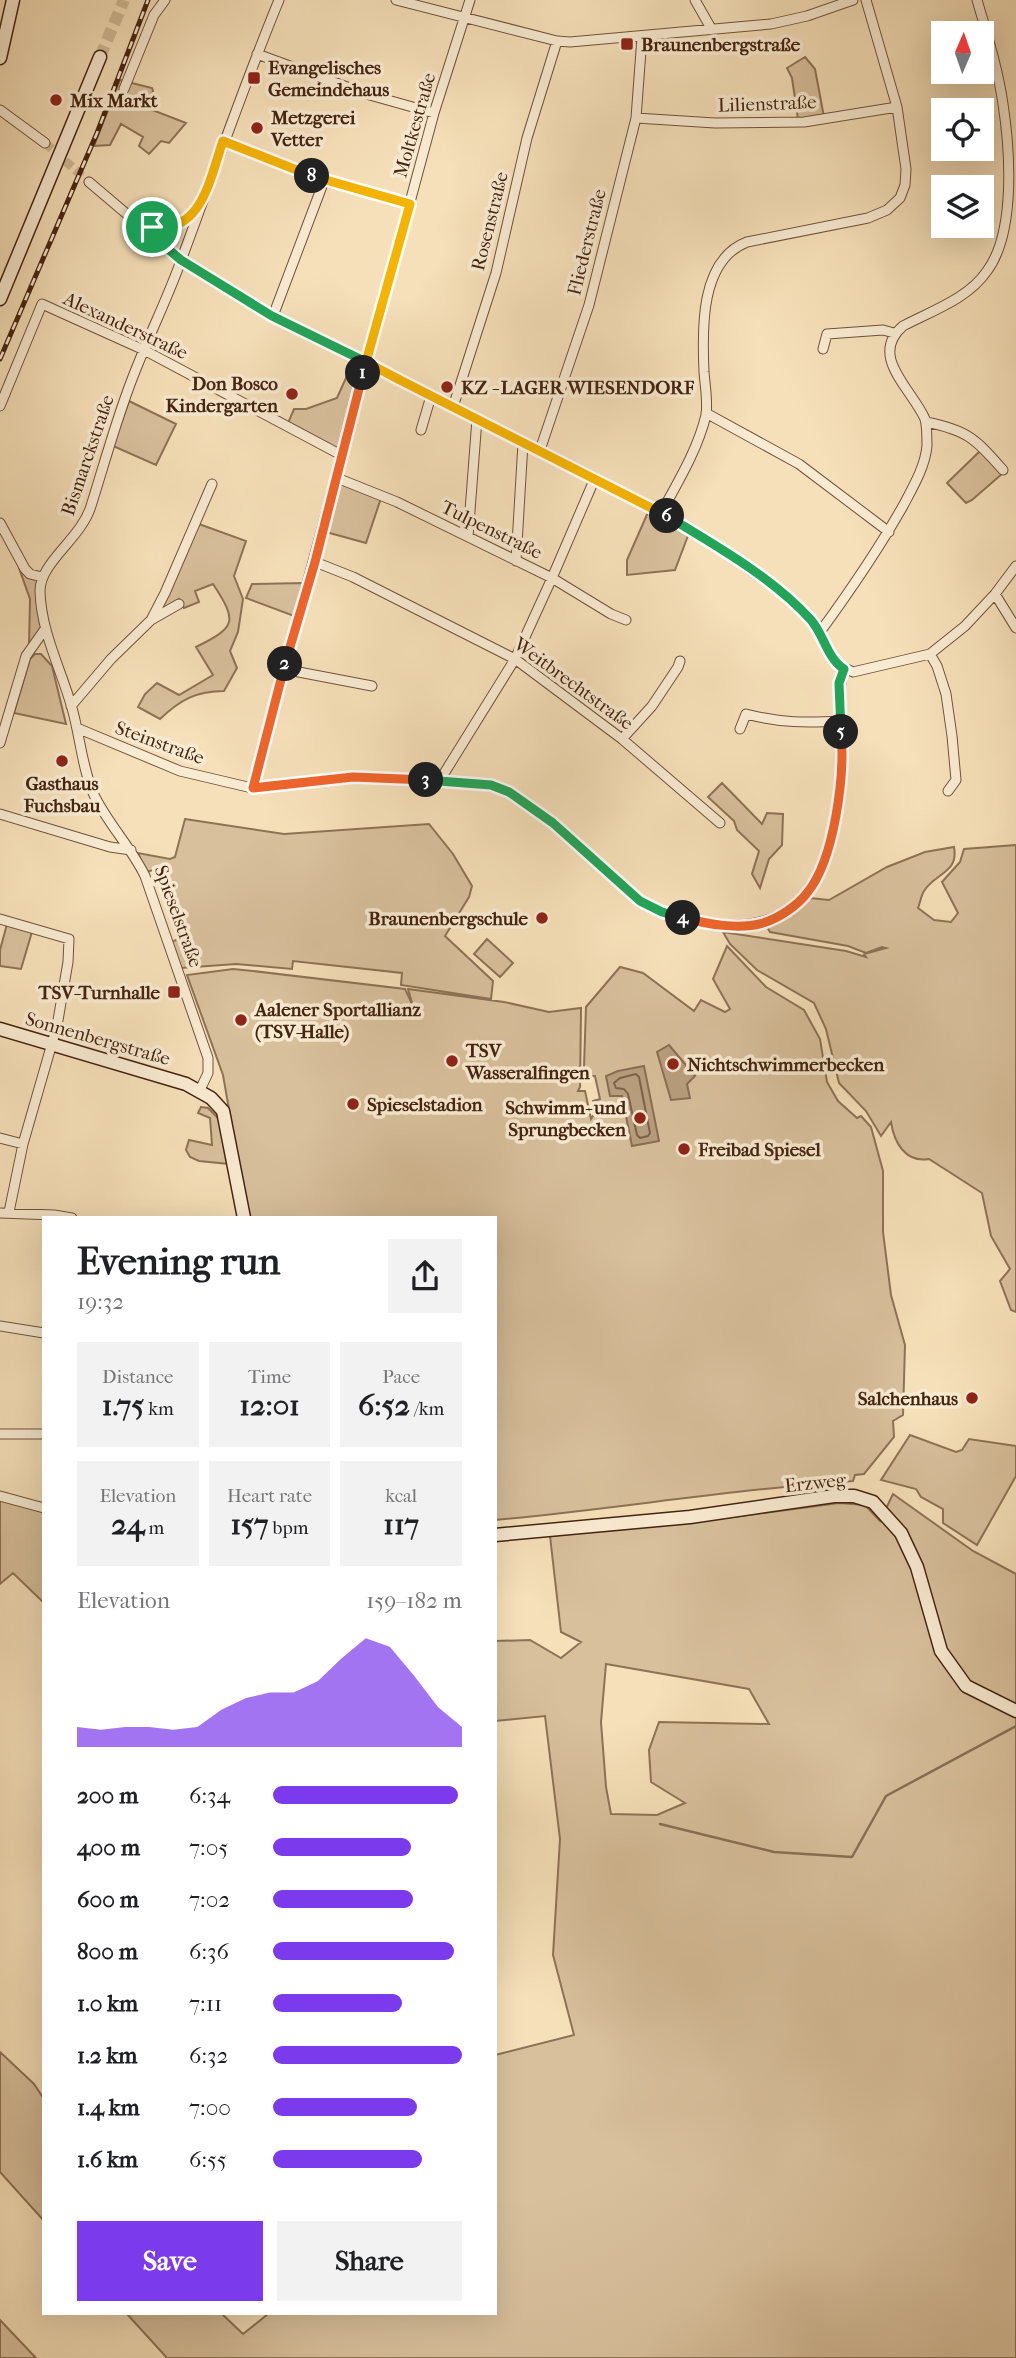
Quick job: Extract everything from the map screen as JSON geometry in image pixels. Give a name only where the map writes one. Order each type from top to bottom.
[{"type":"street","points":[[0,58],[13,0]]},
{"type":"street","points":[[124,89],[154,15],[165,0]]},
{"type":"street","name":"Bismarckstraße","points":[[42,577],[84,524],[128,391],[181,260],[223,141],[279,0]]},
{"type":"street","points":[[396,0],[557,41],[642,37],[795,19],[853,0]]},
{"type":"street","name":"Moltkestraße","points":[[253,788],[434,113],[470,0]]},
{"type":"street","points":[[695,0],[712,30]]},
{"type":"street","points":[[661,513],[687,465],[706,413],[703,358],[705,313],[715,274],[723,257],[747,242],[868,218],[887,210],[900,198],[905,185],[906,169],[897,107],[866,0]]},
{"type":"street","points":[[820,632],[865,570],[888,532],[919,476],[927,448],[926,422],[892,364],[888,349],[894,334],[903,326],[969,290],[987,272],[999,251],[1004,230],[1008,152],[1003,103],[977,0]]},
{"type":"street","name":"Fliederstraße","points":[[540,450],[589,304],[636,118],[642,37]]},
{"type":"street","name":"Rosenstraße","points":[[453,407],[496,273],[527,138],[557,41]]},
{"type":"street","points":[[257,54],[366,94],[434,113]]},
{"type":"street","points":[[0,299],[100,57]]},
{"type":"street","name":"Lilienstraße","points":[[636,118],[716,123],[792,122],[897,107]]},
{"type":"street","points":[[0,110],[45,143]]},
{"type":"street","points":[[223,141],[324,181],[410,204]]},
{"type":"street","points":[[272,316],[324,181]]},
{"type":"street","points":[[89,182],[181,260],[272,316],[595,478],[706,539],[772,585],[811,620],[833,658],[844,669],[853,671],[930,654],[965,626],[995,594],[1016,566]]},
{"type":"street","points":[[135,221],[167,229],[184,222],[198,209]]},
{"type":"street","name":"Alexanderstraße","points":[[0,406],[42,304],[144,351],[343,456]]},
{"type":"street","points":[[823,349],[827,334],[883,330],[894,334]]},
{"type":"street","points":[[421,430],[431,396]]},
{"type":"street","points":[[706,413],[799,464],[888,532]]},
{"type":"street","points":[[468,537],[477,419]]},
{"type":"street","points":[[926,422],[953,427],[965,433],[983,446],[1003,470]]},
{"type":"street","points":[[516,561],[523,443]]},
{"type":"street","name":"Tulpenstraße","points":[[337,478],[397,502],[552,578],[611,614],[626,620]]},
{"type":"street","points":[[440,780],[514,659],[595,478]]},
{"type":"street","points":[[151,620],[166,593],[212,484]]},
{"type":"street","points":[[0,523],[26,569],[30,574],[42,577],[40,590],[46,629],[26,656],[4,715],[0,743]]},
{"type":"street","name":"Weitbrechtstraße","points":[[315,562],[353,577],[514,659],[622,739],[720,822]]},
{"type":"street","points":[[995,594],[1016,628]]},
{"type":"street","points":[[71,706],[111,659],[151,620],[179,604]]},
{"type":"street","name":"Spieselstraße","points":[[46,629],[71,706],[94,793],[105,815],[131,850],[145,876],[208,1058],[208,1073],[200,1090]]},
{"type":"street","points":[[930,654],[946,694],[956,780],[948,791]]},
{"type":"street","points":[[622,739],[652,706],[680,661]]},
{"type":"street","points":[[283,669],[372,686]]},
{"type":"street","points":[[740,729],[746,715],[778,722],[841,721],[839,683],[844,669]]},
{"type":"street","name":"Steinstraße","points":[[77,728],[180,771],[253,788],[353,777],[491,785],[509,792],[553,823],[640,901],[662,912],[717,925],[754,925],[777,917],[806,894],[820,870],[834,827],[841,768],[841,721]]},
{"type":"street","points":[[0,814],[131,850]]},
{"type":"street","points":[[0,919],[69,939],[68,962],[53,1045],[4,1212],[49,1216]]},
{"type":"street","name":"Sonnenbergstraße","points":[[0,1029],[200,1090]]},
{"type":"street","points":[[200,1090],[223,1111],[244,1216]]},
{"type":"street","points":[[0,1138],[23,1144]]},
{"type":"street","points":[[0,1326],[42,1333]]},
{"type":"street","points":[[0,1434],[42,1434]]},
{"type":"street","points":[[0,1496],[42,1507]]},
{"type":"street","name":"Erzweg","points":[[497,1535],[690,1517],[834,1496],[854,1496],[873,1502],[901,1533],[917,1567],[941,1651],[965,1686],[1016,1711]]},
{"type":"shaded area","points":[[805,57],[815,69],[824,117],[798,119],[792,78],[787,68]]},
{"type":"shaded area","points":[[120,80],[152,88],[147,108],[186,123],[169,143],[161,141],[149,154],[139,146],[143,137],[121,124],[110,145],[94,146]]},
{"type":"shaded area","points":[[350,369],[359,372],[339,450],[288,423],[294,409],[306,409],[337,398]]},
{"type":"shaded area","points":[[129,401],[176,424],[156,465],[113,446]]},
{"type":"shaded area","points":[[981,450],[1002,474],[966,503],[947,483]]},
{"type":"shaded area","points":[[339,482],[381,498],[366,543],[326,532]]},
{"type":"shaded area","points":[[649,510],[689,533],[675,570],[627,575],[627,560]]},
{"type":"shaded area","points":[[199,524],[246,541],[234,576],[243,599],[238,632],[230,651],[237,668],[224,691],[189,698],[160,719],[138,707],[145,694],[157,683],[179,695],[213,675],[196,647],[219,634],[229,622],[227,607],[213,584],[195,591],[199,602],[184,608],[179,599],[159,611]]},
{"type":"shaded area","points":[[19,563],[40,578],[41,628],[29,646],[30,599]]},
{"type":"shaded area","points":[[304,583],[294,616],[246,598],[252,584]]},
{"type":"shaded area","points":[[35,654],[41,654],[52,666],[66,724],[14,713],[30,659]]},
{"type":"shaded area","points":[[722,783],[762,824],[767,813],[783,814],[782,845],[769,859],[760,888],[752,874],[759,851],[737,830],[734,821],[708,797]]},
{"type":"shaded area","points":[[185,819],[284,834],[429,824],[453,854],[472,886],[469,897],[445,936],[493,981],[491,999],[401,985],[402,973],[293,961],[292,969],[236,964],[181,968],[171,942],[184,937],[160,868],[146,872],[138,853],[170,859],[175,857]]},
{"type":"shaded area","points":[[1016,845],[1016,1312],[1011,1310],[1000,1281],[1010,1269],[991,1236],[982,1193],[929,1159],[913,1158],[907,1154],[898,1144],[891,1122],[881,1136],[866,1111],[839,1083],[826,1029],[814,1003],[757,970],[730,944],[723,932],[846,951],[866,957],[864,954],[886,948],[866,953],[848,946],[770,932],[767,927],[786,917],[810,898],[829,900],[887,867],[925,852],[954,847],[955,856],[950,868],[924,891],[918,908],[934,920],[951,922],[958,913],[942,882],[960,862],[964,849]]},
{"type":"shaded area","points":[[7,924],[32,932],[21,969],[0,966],[0,950]]},
{"type":"shaded area","points":[[487,939],[513,963],[500,977],[474,954]]},
{"type":"shaded area","points":[[727,946],[766,987],[804,1010],[820,1039],[827,1082],[838,1101],[857,1118],[861,1116],[871,1127],[883,1171],[883,1232],[891,1295],[905,1345],[903,1415],[893,1421],[894,1437],[864,1474],[855,1475],[853,1481],[497,1520],[497,1216],[248,1216],[223,1075],[187,975],[233,969],[405,989],[413,1006],[408,989],[504,1002],[549,1012],[581,1008],[578,1091],[585,1091],[591,1119],[596,1111],[593,1101],[600,1099],[595,1076],[585,1077],[586,1007],[620,967],[643,973],[694,1011],[701,1000],[725,1012],[730,1009],[713,979]]},
{"type":"shaded area","points":[[201,1107],[208,1108],[220,1120],[230,1164],[199,1161],[190,1157],[186,1150],[189,1140],[212,1145],[210,1118],[198,1113]]},
{"type":"shaded area","points":[[910,1435],[956,1452],[962,1450],[969,1439],[1016,1446],[1016,1476],[977,1545],[943,1523],[943,1509],[921,1497],[916,1489],[881,1480]]},
{"type":"shaded area","points":[[893,1494],[973,1551],[1016,1574],[1016,2358],[167,2358],[128,2315],[223,2315],[243,2334],[267,2315],[497,2315],[497,2054],[574,2035],[553,1955],[560,1839],[545,1716],[497,1721],[497,1641],[530,1640],[561,1658],[581,1642],[561,1632],[550,1536],[702,1521],[839,1503],[865,1505],[880,1521]],"holes":[[[606,1664],[749,1689],[769,1724],[659,1722],[649,1750],[651,1782],[685,1803],[657,1815],[611,1814],[601,1722]]]},
{"type":"shaded area","points":[[0,1500],[42,1511],[42,1601],[13,1573],[0,1584]]},
{"type":"shaded area","points":[[0,2052],[34,2084],[42,2096],[42,2219],[0,2172]]},
{"type":"shaded area","points":[[0,2320],[36,2358],[0,2358]]},
{"type":"water","name":"Nichtschwimmerbecken","points":[[669,1045],[695,1076],[687,1084],[690,1098],[671,1100],[657,1052]]},
{"type":"water","name":"Schwimm- und Sprungbecken","points":[[644,1066],[659,1141],[632,1146],[622,1096],[610,1096],[606,1076]]},
{"type":"waterway","points":[[660,1824],[774,1852],[852,1857],[886,1796],[1016,1726]]},
{"type":"tunnel","points":[[100,57],[124,0]]},
{"type":"tunnel","points":[[45,143],[89,182]]},
{"type":"railway","points":[[0,359],[97,133],[148,0]]},
{"type":"place","name":"Braunenbergstraße","points":[[627,44]]},
{"type":"place","name":"Evangelisches Gemeindehaus","points":[[254,78]]},
{"type":"place","name":"Mix Markt","points":[[56,100]]},
{"type":"place","name":"Metzgerei Vetter","points":[[257,128]]},
{"type":"place","name":"KZ - LAGER WIESENDORF","points":[[447,387]]},
{"type":"place","name":"Don Bosco Kindergarten","points":[[292,394]]},
{"type":"place","name":"Gasthaus Fuchsbau","points":[[62,761]]},
{"type":"place","name":"Braunenbergschule","points":[[542,918]]},
{"type":"place","name":"TSV-Turnhalle","points":[[174,992]]},
{"type":"place","name":"Aalener Sportallianz (TSV-Halle)","points":[[241,1020]]},
{"type":"place","name":"TSV Wasseralfingen","points":[[452,1061]]},
{"type":"place","name":"Nichtschwimmerbecken","points":[[673,1064]]},
{"type":"place","name":"Spieselstadion","points":[[353,1104]]},
{"type":"place","name":"Schwimm- und Sprungbecken","points":[[640,1118]]},
{"type":"place","name":"Freibad Spiesel","points":[[684,1149]]},
{"type":"place","name":"Salchenhaus","points":[[972,1398]]},
{"type":"route","points":[[152,227],[135,221],[181,260],[272,316],[366,362],[253,788],[353,777],[491,785],[509,792],[553,823],[640,901],[662,912],[717,925],[754,925],[777,917],[806,894],[820,870],[834,827],[842,758],[839,683],[844,669],[833,658],[811,620],[772,585],[706,539],[595,478],[366,362],[410,204],[324,181],[223,141],[198,209],[184,222],[167,229],[152,227]]}]
